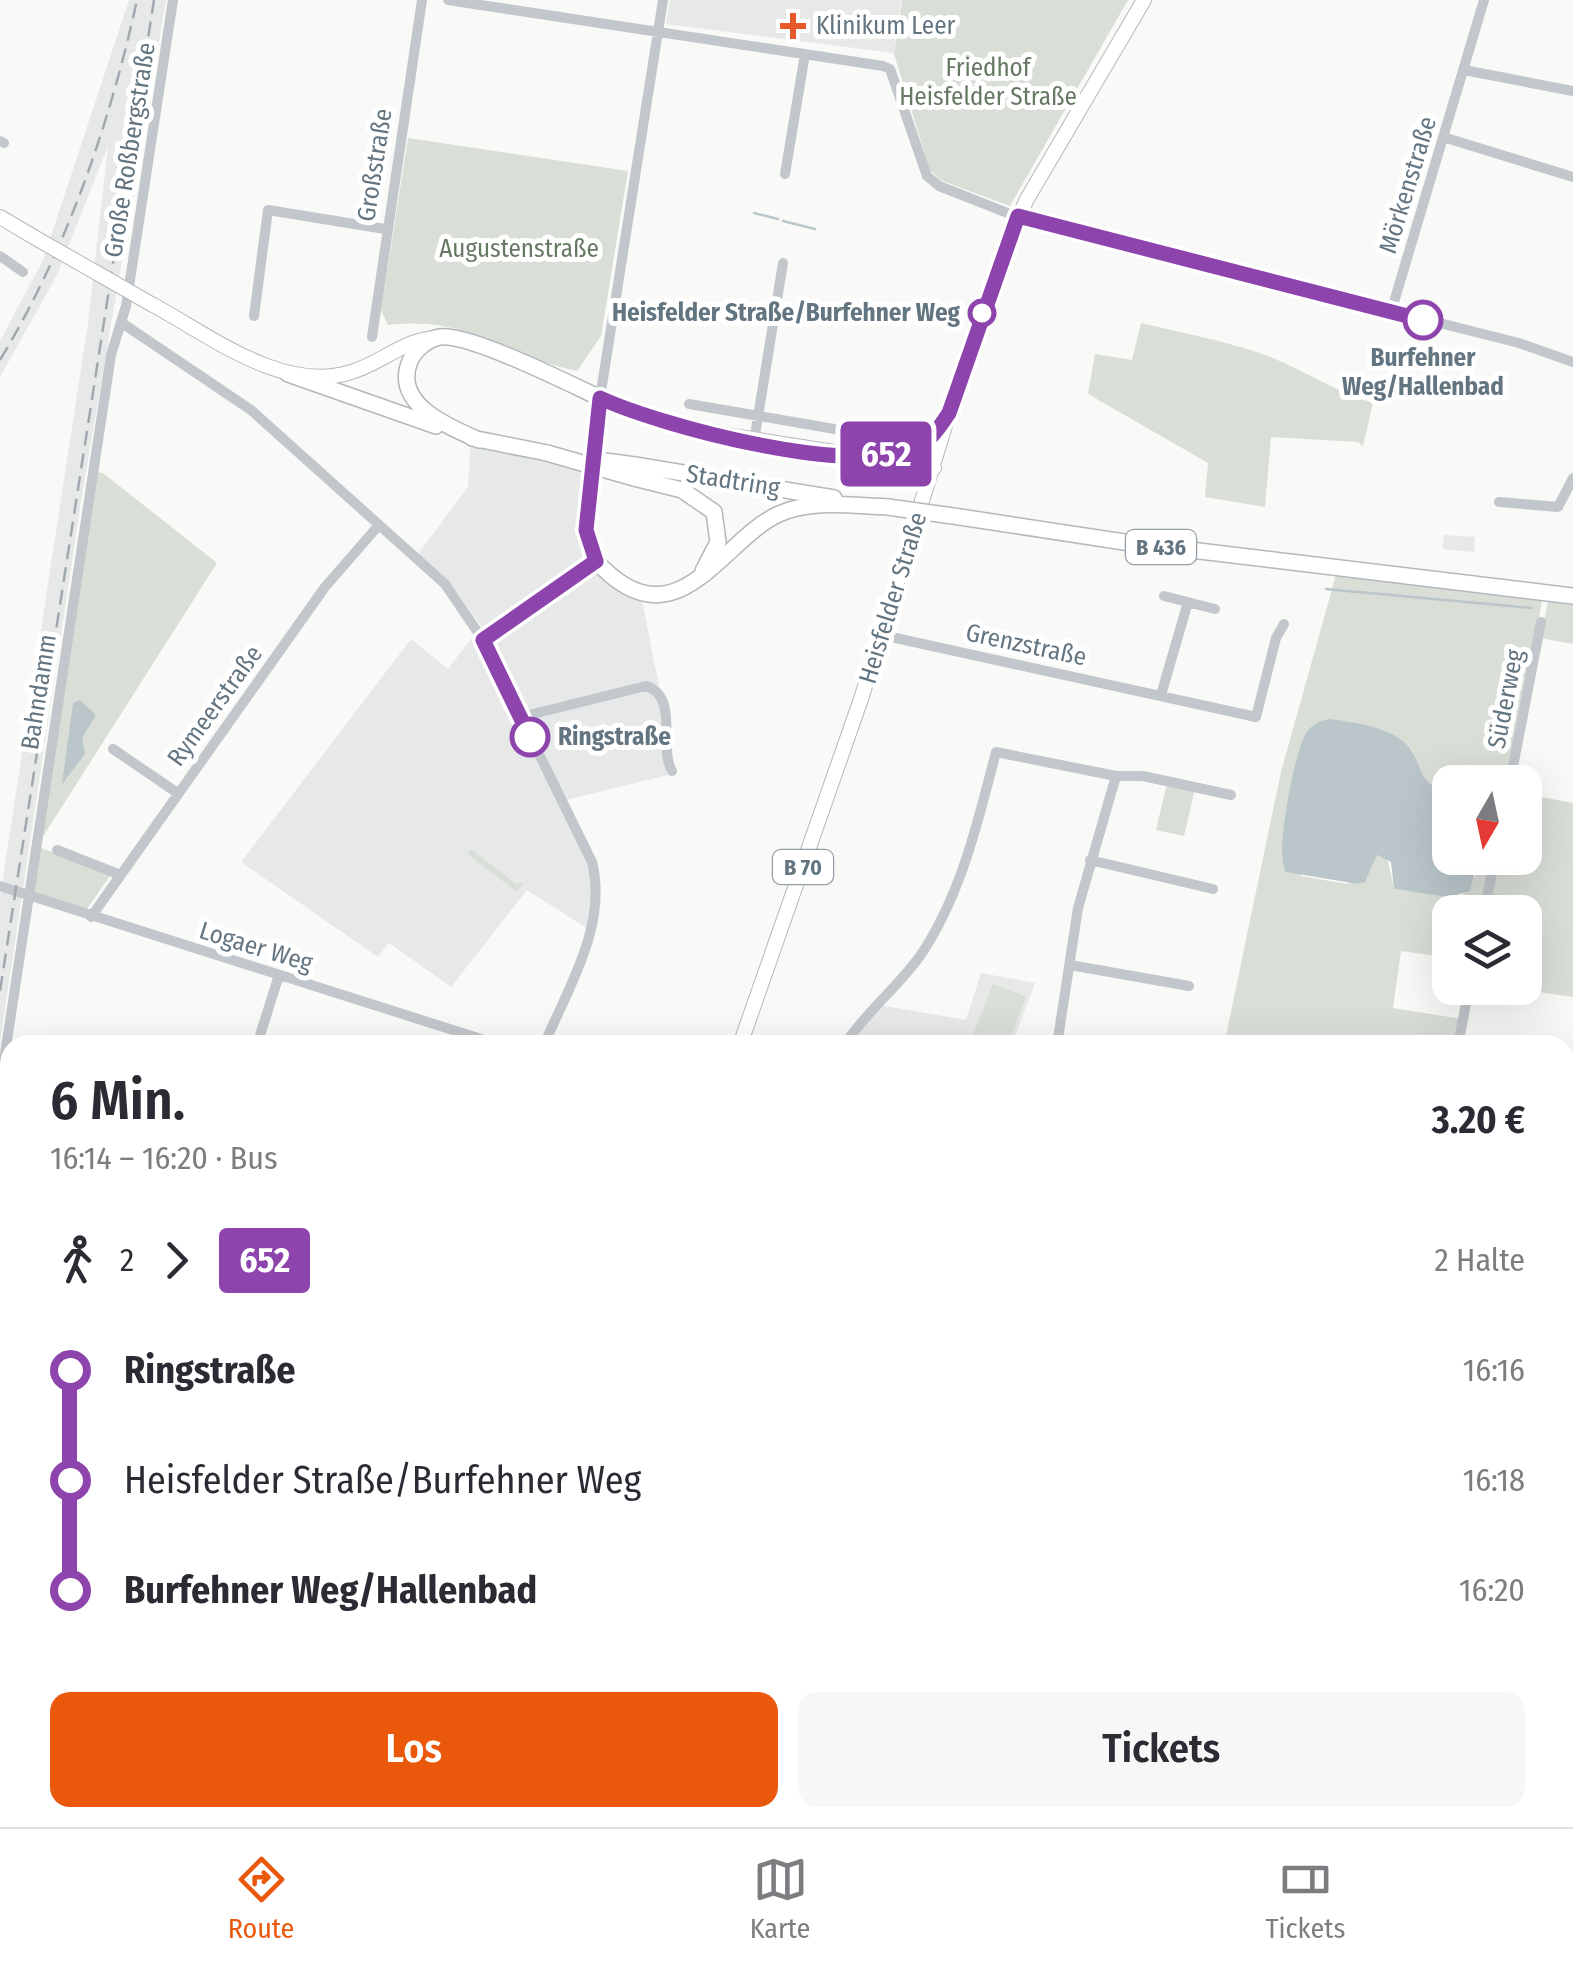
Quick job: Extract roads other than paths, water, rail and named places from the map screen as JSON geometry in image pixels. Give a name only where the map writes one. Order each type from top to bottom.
[{"type":"highway","points":[[478,440],[426,413],[408,383],[417,350],[440,337],[481,348],[600,398]]},
{"type":"highway","points":[[288,374],[478,440],[635,472],[682,490],[714,512],[720,530],[714,553],[685,587]]},
{"type":"highway","name":"Stadtring","points":[[635,472],[1124,542],[1573,596]]},
{"type":"highway","points":[[596,561],[610,575],[634,588],[666,592],[708,575],[778,514],[826,504],[888,507]]},
{"type":"main road","name":"Heisfelder Straße","points":[[743,1035],[882,635],[949,413],[1018,216],[1144,0]]},
{"type":"main road","points":[[0,217],[288,374],[330,377],[350,373],[405,344],[440,337]]},
{"type":"main road","points":[[596,561],[586,530],[600,398],[668,424],[842,456],[934,468]]},
{"type":"main road","points":[[842,456],[911,450],[930,438],[949,413]]},
{"type":"street","name":"Große Roßbergstraße","points":[[126,306],[173,0]]},
{"type":"street","name":"Großstraße","points":[[372,337],[422,0]]},
{"type":"street","points":[[448,0],[890,69],[927,176],[938,186],[1018,216],[1543,349],[1573,362]]},
{"type":"street","points":[[600,398],[663,0]]},
{"type":"street","name":"Mörkenstraße","points":[[1391,312],[1484,0]]},
{"type":"street","points":[[786,174],[805,54]]},
{"type":"street","points":[[1464,70],[1573,91]]},
{"type":"street","points":[[1444,137],[1573,177]]},
{"type":"street","points":[[254,316],[268,210],[386,229]]},
{"type":"street","points":[[0,256],[23,272]]},
{"type":"street","points":[[754,441],[783,264]]},
{"type":"street","name":"Bahndamm","points":[[7,1035],[111,356],[126,306]]},
{"type":"street","points":[[122,323],[251,410],[445,584],[483,640],[592,862],[598,883],[592,928],[548,1035]]},
{"type":"street","points":[[689,404],[887,438]]},
{"type":"street","points":[[1499,502],[1558,507],[1573,478]]},
{"type":"street","name":"Rymeerstraße","points":[[91,917],[325,586],[379,525]]},
{"type":"street","points":[[483,640],[596,561]]},
{"type":"street","points":[[1164,596],[1215,610]]},
{"type":"street","points":[[1162,695],[1188,602]]},
{"type":"street","name":"Süderweg","points":[[1513,765],[1541,622]]},
{"type":"street","name":"Grenzstraße","points":[[882,635],[1256,716],[1276,638],[1284,624]]},
{"type":"street","points":[[520,717],[646,686],[654,688],[660,694],[668,730],[666,761],[672,771]]},
{"type":"street","points":[[113,749],[176,792]]},
{"type":"street","points":[[853,1035],[902,978],[940,924],[996,752],[1116,776],[1143,776],[1231,796]]},
{"type":"street","points":[[1059,1035],[1090,860],[1116,776]]},
{"type":"street","points":[[57,850],[118,874]]},
{"type":"street","points":[[1090,860],[1214,890]]},
{"type":"street","name":"Logaer Weg","points":[[0,886],[468,1035]]},
{"type":"street","points":[[1070,964],[1189,986]]},
{"type":"street","points":[[260,1035],[279,976]]},
{"type":"street","points":[[1460,1035],[1466,1005]]},
{"type":"waterway","points":[[754,213],[778,219]]},
{"type":"waterway","points":[[783,221],[815,229]]},
{"type":"waterway","points":[[1326,589],[1532,608]]},
{"type":"railway","points":[[0,360],[45,275],[83,186],[137,0]]},
{"type":"railway","points":[[0,991],[154,0]]},
{"type":"place","name":"Klinikum Leer","points":[[793,26]]},
{"type":"place","name":"Heisfelder Straße/Burfehner Weg","points":[[982,313]]},
{"type":"place","name":"Burfehner Weg/Hallenbad","points":[[1423,320]]},
{"type":"place","name":"Ringstraße","points":[[530,737]]},
{"type":"park label","name":"Friedhof Heisfelder Straße","points":[[988,82]]},
{"type":"park label","name":"Augustenstraße","points":[[519,249]]}]
